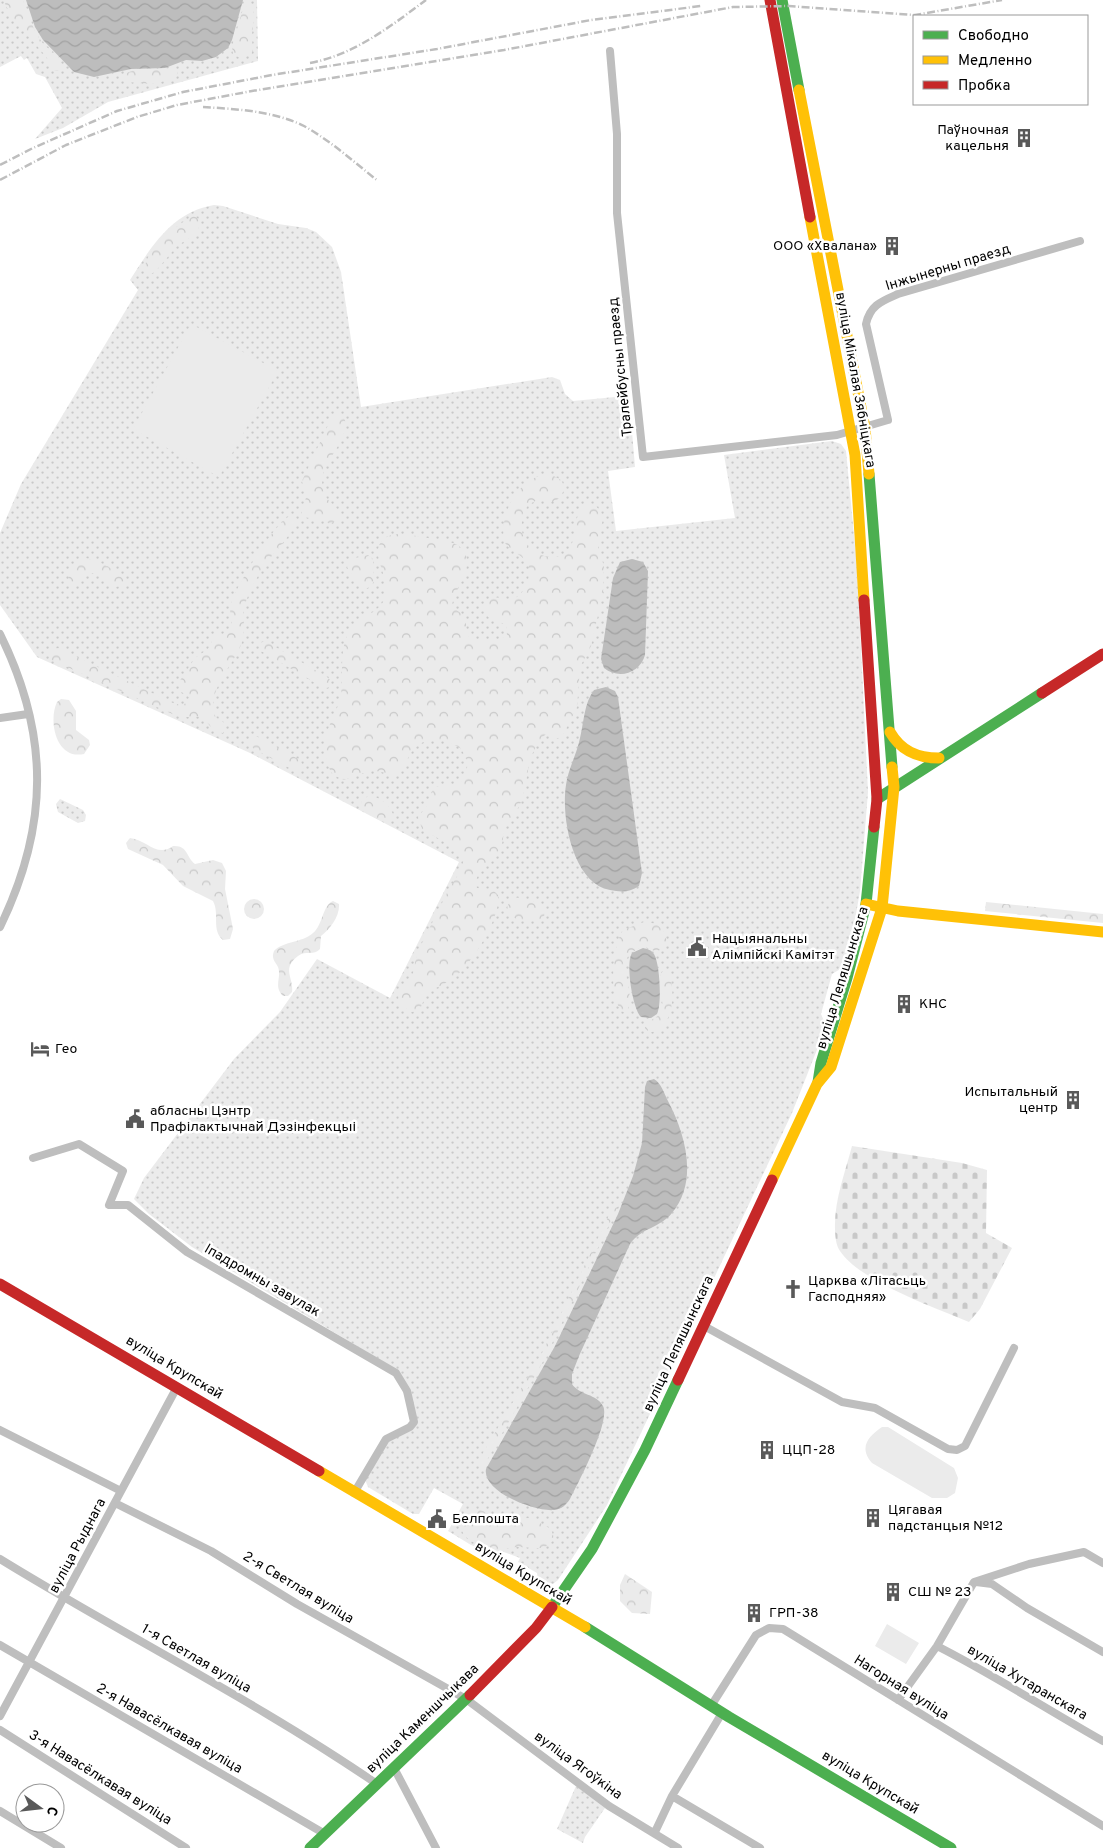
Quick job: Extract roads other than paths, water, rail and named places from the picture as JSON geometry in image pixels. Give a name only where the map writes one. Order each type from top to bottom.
[{"type":"main road","name":"вуліца Мікалая Зябніцкага","points":[[770,0],[783,36],[865,428],[894,787]]},
{"type":"main road","name":"вуліца Мікалая Зябніцкага","points":[[782,0],[783,36]]},
{"type":"main road","name":"вуліца Мікалая Зябніцкага","points":[[787,57],[857,476],[877,799]]},
{"type":"main road","points":[[877,799],[1103,654]]},
{"type":"main road","points":[[889,730],[895,742],[908,753],[926,758],[939,758]]},
{"type":"main road","name":"вуліца Лепяшынскага","points":[[552,1607],[605,1526],[645,1450],[817,1084],[831,1067],[882,908],[894,787]]},
{"type":"main road","name":"вуліца Лепяшынскага","points":[[817,1084],[820,1063],[847,978],[866,904],[877,799]]},
{"type":"main road","points":[[866,904],[882,908],[1103,932]]},
{"type":"main road","name":"вуліца Крупскай","points":[[0,1284],[354,1493],[552,1607],[722,1713],[951,1848]]},
{"type":"main road","name":"вуліца Каменшчыкава","points":[[318,1843],[466,1699],[536,1628],[552,1607]]},
{"type":"street","name":"Тралейбусны праезд","points":[[610,51],[617,134],[617,213],[643,457],[851,432],[865,428]]},
{"type":"street","name":"Інжынерны праезд","points":[[865,428],[888,420],[866,324],[868,314],[876,304],[898,294],[1080,241]]},
{"type":"street","points":[[0,634],[13,661],[28,714],[38,762],[37,810],[26,855],[0,925]]},
{"type":"street","points":[[0,718],[28,714]]},
{"type":"street","name":"Іпадромны завулак","points":[[33,1158],[78,1144],[123,1171],[109,1205],[128,1204],[187,1252],[396,1373],[407,1391],[414,1422],[410,1427],[386,1439],[354,1493]]},
{"type":"street","points":[[704,1326],[842,1402],[875,1408],[948,1449],[957,1450],[965,1446],[1014,1348]]},
{"type":"street","name":"вуліца Рыднага","points":[[0,1716],[177,1387]]},
{"type":"street","points":[[0,1430],[122,1491]]},
{"type":"street","name":"2-я Светлая вуліца","points":[[115,1503],[211,1551],[297,1604],[466,1699]]},
{"type":"street","points":[[898,1700],[937,1646],[974,1582],[1029,1564],[1084,1552],[1103,1563]]},
{"type":"street","name":"1-я Светлая вуліца","points":[[0,1559],[64,1598],[302,1734],[377,1784]]},
{"type":"street","points":[[974,1582],[992,1584],[1027,1608],[1103,1652]]},
{"type":"street","name":"Нагорная вуліца","points":[[711,1706],[756,1635],[769,1628],[783,1629],[1103,1826]]},
{"type":"street","name":"2-я Навасёлкавая вуліца","points":[[0,1645],[318,1843]]},
{"type":"street","name":"вуліца Хутаранскага","points":[[937,1646],[982,1669],[1022,1696],[1103,1741]]},
{"type":"street","name":"вуліца Ягоўкіна","points":[[466,1699],[610,1806],[655,1832],[678,1848]]},
{"type":"street","points":[[655,1832],[672,1796],[722,1713]]},
{"type":"street","name":"3-я Навасёлкавая вуліца","points":[[0,1730],[186,1848]]},
{"type":"street","points":[[394,1768],[436,1848]]},
{"type":"street","points":[[672,1796],[760,1848]]},
{"type":"street","points":[[0,1811],[61,1848]]},
{"type":"water","points":[[26,0],[243,0],[232,40],[228,48],[216,57],[202,61],[186,60],[165,68],[131,69],[94,77],[74,72],[43,40],[35,27]]},
{"type":"water","points":[[632,559],[643,562],[648,571],[645,655],[639,666],[634,670],[628,673],[616,674],[604,668],[601,659],[613,578],[620,562]]},
{"type":"water","points":[[606,687],[615,691],[618,697],[642,873],[639,886],[632,890],[624,891],[610,890],[597,885],[586,875],[578,862],[572,846],[565,814],[567,779],[579,744],[586,707],[594,690]]},
{"type":"water","points":[[643,948],[654,954],[659,975],[659,1009],[657,1014],[651,1018],[641,1017],[638,1012],[630,976],[629,967],[632,953]]},
{"type":"water","points":[[654,1079],[660,1086],[680,1127],[686,1157],[687,1172],[685,1186],[680,1200],[672,1213],[662,1222],[634,1239],[630,1244],[572,1374],[572,1384],[575,1388],[597,1399],[603,1406],[602,1425],[586,1466],[570,1499],[564,1506],[554,1510],[535,1508],[501,1493],[492,1485],[487,1477],[486,1469],[555,1346],[618,1214],[633,1176],[642,1143],[645,1087],[647,1081]]},
{"type":"railway","points":[[310,63],[326,59],[357,46],[386,29],[426,0]]},
{"type":"railway","points":[[0,180],[66,145],[137,117],[177,105],[252,91],[504,50],[733,7],[789,6],[915,15],[1002,0]]},
{"type":"railway","points":[[0,165],[33,148],[117,111],[183,92],[272,75],[437,49],[591,20],[701,6]]},
{"type":"railway","points":[[203,107],[268,114],[304,126],[324,138],[378,181]]},
{"type":"place","name":"Паўночная кацельня","points":[[1024,138]]},
{"type":"place","name":"ООО «Хвалана»","points":[[892,246]]},
{"type":"place","name":"Нацыянальны Алімпійскі Камітэт","points":[[697,947]]},
{"type":"place","name":"КНС","points":[[904,1004]]},
{"type":"place","name":"Гео","points":[[40,1049]]},
{"type":"place","name":"Испытальный центр","points":[[1073,1100]]},
{"type":"place","name":"абласны Цэнтр Прафілактычнай Дэзінфекцыі","points":[[135,1119]]},
{"type":"place","name":"Царква «Літасьць Гасподняя»","points":[[793,1289]]},
{"type":"place","name":"ЦЦП-28","points":[[767,1450]]},
{"type":"place","name":"Цягавая падстанцыя №12","points":[[873,1518]]},
{"type":"place","name":"Белпошта","points":[[437,1519]]},
{"type":"place","name":"СШ № 23","points":[[893,1592]]},
{"type":"place","name":"ГРП-38","points":[[754,1613]]}]
